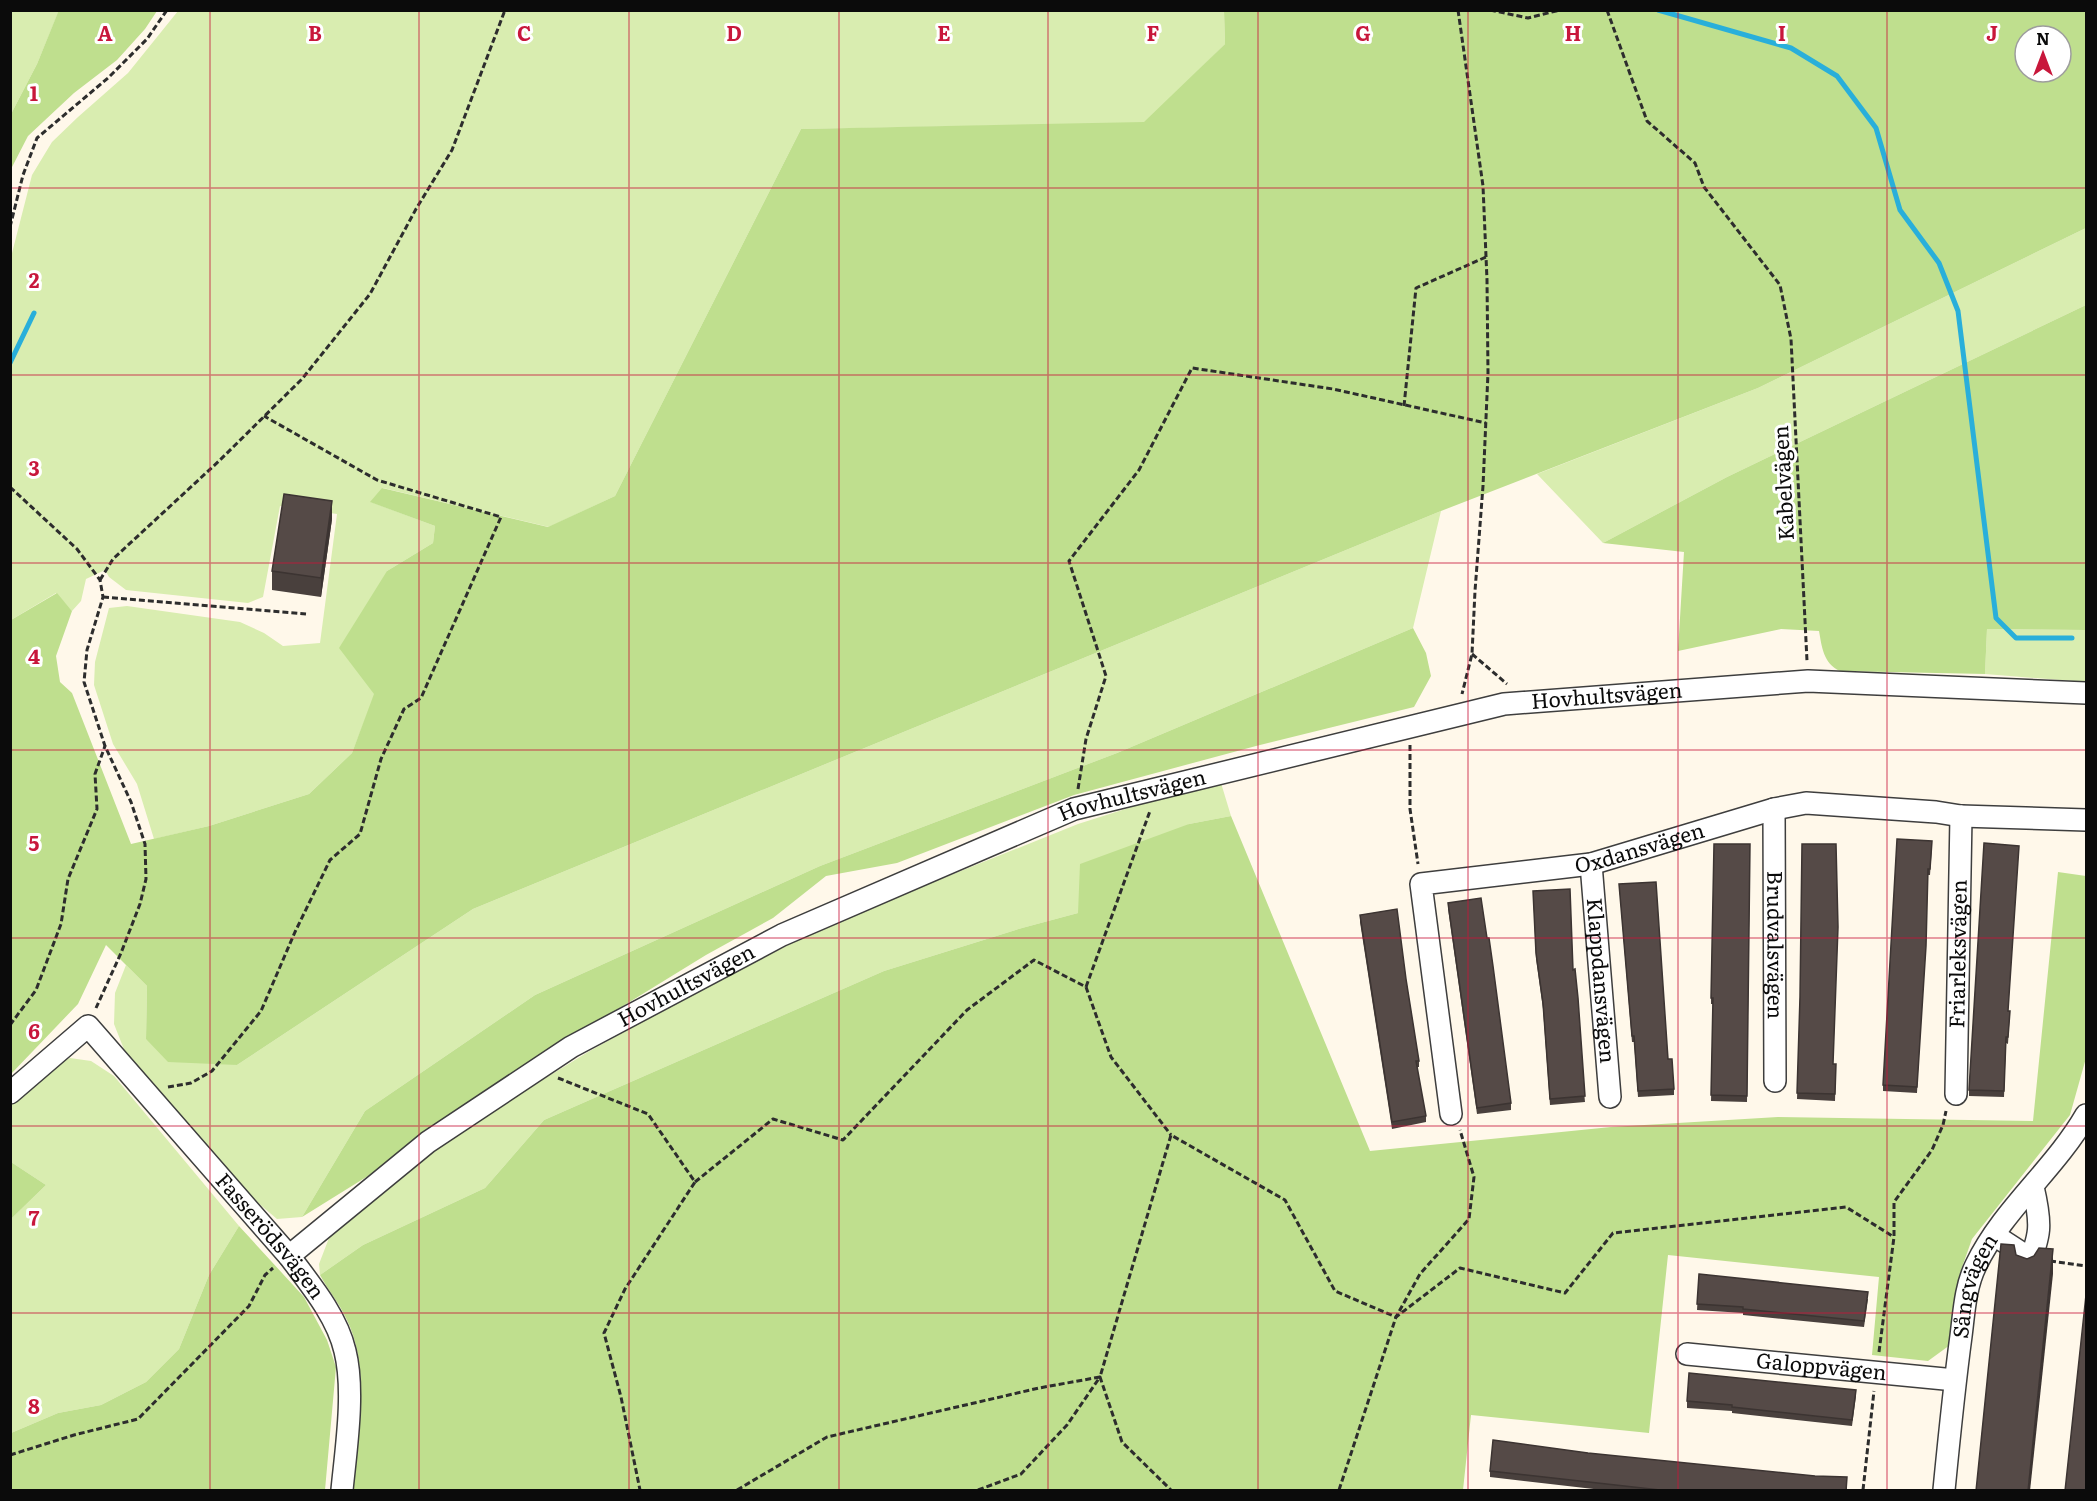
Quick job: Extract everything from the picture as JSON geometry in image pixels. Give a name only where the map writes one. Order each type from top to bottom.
[{"type":"street","name":"Hovhultsvägen","points":[[289,1256],[428,1142],[571,1047],[782,935],[1074,809],[1504,704],[1808,681],[2086,693]]},
{"type":"street","name":"Oxdansvägen","points":[[1421,884],[1591,864],[1774,809],[1806,803],[1936,812],[1961,816],[2086,820]]},
{"type":"street","name":"Brudvalsvägen","points":[[1774,809],[1775,1081]]},
{"type":"street","name":"Friarleksvägen","points":[[1956,1094],[1961,816]]},
{"type":"street","name":"Klappdansvägen","points":[[1591,864],[1610,1097]]},
{"type":"street","points":[[1421,884],[1451,1114]]},
{"type":"street","name":"Fasserödsvägen","points":[[88,1026],[289,1256],[315,1291],[335,1324],[345,1351],[349,1385],[342,1491]]},
{"type":"street","points":[[10,1093],[88,1026]]},
{"type":"street","name":"Sångvägen","points":[[1944,1491],[1955,1380],[1968,1288],[1975,1267],[1994,1235],[2061,1153],[2086,1115]]},
{"type":"street","points":[[1994,1235],[2029,1265],[2039,1238],[2040,1222],[2033,1187]]},
{"type":"street","name":"Galoppvägen","points":[[1687,1354],[1955,1380]]},
{"type":"path","points":[[10,227],[22,175],[37,138],[108,78],[147,39],[167,10]]},
{"type":"path","points":[[100,580],[113,559],[219,461],[302,379],[370,294],[416,209],[452,150],[505,10]]},
{"type":"path","points":[[1457,716],[1472,654],[1488,374],[1483,186],[1458,10]]},
{"type":"path","points":[[1490,10],[1528,18],[1560,10]]},
{"type":"path","name":"Kabelvägen","points":[[1607,10],[1647,121],[1695,164],[1704,187],[1780,285],[1791,339],[1808,681]]},
{"type":"path","points":[[1404,406],[1416,288],[1486,257]]},
{"type":"path","points":[[1074,809],[1086,739],[1106,676],[1069,561],[1139,470],[1192,368],[1333,389],[1486,423]]},
{"type":"path","points":[[145,1091],[191,1083],[212,1071],[261,1011],[295,932],[330,860],[360,834],[386,749],[404,708],[422,698],[501,517],[378,480],[264,416]]},
{"type":"path","points":[[10,487],[77,549],[100,580],[103,597],[87,650],[84,682],[105,746],[131,802],[145,844],[146,879],[140,904],[88,1026]]},
{"type":"path","points":[[103,597],[306,614]]},
{"type":"path","points":[[1472,654],[1528,703]]},
{"type":"path","points":[[1410,727],[1410,809],[1421,884]]},
{"type":"path","points":[[10,1025],[36,990],[61,924],[68,879],[97,809],[95,774],[105,746]]},
{"type":"path","points":[[1158,789],[1086,987],[1111,1057],[1171,1134],[1285,1200],[1335,1291],[1396,1317]]},
{"type":"path","points":[[639,1491],[621,1397],[604,1333],[625,1289],[695,1182],[773,1119],[843,1140],[967,1010],[1034,960],[1086,987]]},
{"type":"path","points":[[537,1070],[648,1114],[695,1182]]},
{"type":"path","points":[[1863,1491],[1893,1237],[1894,1202],[1932,1149],[1943,1125],[1947,1107],[1956,1094]]},
{"type":"path","points":[[1339,1491],[1396,1317],[1419,1274],[1469,1219],[1474,1177],[1461,1132],[1451,1114]]},
{"type":"path","points":[[978,1491],[1021,1474],[1067,1425],[1100,1377],[1171,1134]]},
{"type":"path","points":[[1396,1317],[1460,1268],[1566,1293],[1613,1233],[1846,1207],[1893,1237]]},
{"type":"path","points":[[10,1455],[74,1435],[138,1419],[249,1306],[265,1275],[289,1256]]},
{"type":"path","points":[[2029,1265],[2086,1266]]},
{"type":"path","points":[[737,1491],[827,1437],[1039,1388],[1100,1377]]},
{"type":"path","points":[[1100,1377],[1122,1442],[1171,1491]]},
{"type":"green space","points":[[59,10],[157,11],[145,29],[117,60],[74,93],[28,136],[11,169],[11,114],[37,64]]},
{"type":"green space","points":[[11,11],[59,11],[37,64],[11,114]]},
{"type":"green space","points":[[178,11],[1224,11],[1225,44],[1145,123],[801,129],[615,496],[549,527],[383,488],[371,502],[435,526],[433,543],[387,571],[375,694],[352,753],[309,794],[209,826],[154,839],[137,784],[113,744],[94,685],[95,662],[109,608],[127,606],[240,622],[264,633],[283,646],[320,643],[337,514],[280,506],[263,597],[248,603],[126,590],[109,577],[105,570],[86,579],[81,601],[72,611],[56,593],[11,620],[10,261],[32,175],[52,142],[128,73]]},
{"type":"green space","points":[[1224,11],[2086,11],[2086,228],[1758,388],[1441,511],[473,909],[237,1065],[168,1062],[146,1039],[147,986],[106,945],[78,1004],[11,1074],[11,620],[57,593],[72,611],[56,656],[60,682],[72,693],[131,844],[209,826],[309,794],[352,753],[374,694],[339,648],[387,571],[433,543],[435,526],[370,502],[382,488],[548,527],[615,496],[801,129],[1144,122],[1225,44]]},
{"type":"green space","points":[[2086,228],[2086,305],[1727,477],[1603,543],[1537,474],[1758,388]]},
{"type":"green space","points":[[2086,305],[2086,630],[1987,629],[1985,674],[1840,671],[1834,668],[1827,659],[1822,649],[1819,631],[1781,629],[1678,651],[1684,552],[1603,543],[1727,477]]},
{"type":"green space","points":[[1441,511],[1413,628],[1117,753],[820,866],[535,995],[365,1111],[302,1217],[277,1219],[251,1197],[127,1057],[114,1024],[115,993],[126,965],[147,986],[146,1039],[237,1065],[473,909]]},
{"type":"green space","points":[[1413,628],[1426,653],[1431,676],[1414,707],[1256,746],[1074,795],[897,863],[826,876],[773,918],[706,955],[540,1057],[384,1166],[302,1217],[365,1111],[535,995],[820,866],[1117,753]]},
{"type":"green space","points":[[1987,629],[2086,630],[2086,682],[1985,674]]},
{"type":"green space","points":[[1221,783],[1231,816],[1189,824],[1078,913],[884,971],[544,1120],[485,1188],[363,1245],[320,1275],[319,1264],[329,1238],[366,1201],[410,1165],[588,1052],[705,987],[834,922],[1078,824],[1157,799]]},
{"type":"green space","points":[[1231,816],[1370,1151],[1611,1127],[1778,1117],[2033,1121],[2058,872],[2086,876],[2086,1058],[2070,1115],[1972,1239],[1960,1273],[1950,1345],[1928,1361],[1872,1355],[1879,1277],[1668,1255],[1649,1433],[1471,1415],[1463,1490],[352,1490],[361,1403],[359,1359],[346,1318],[320,1275],[363,1245],[485,1188],[544,1120],[884,971],[1078,913],[1080,864],[1189,824]]},
{"type":"green space","points":[[70,1058],[91,1061],[114,1076],[239,1226],[209,1275],[179,1349],[146,1382],[101,1405],[58,1413],[11,1433],[11,1219],[46,1185],[11,1162],[11,1103],[45,1070]]},
{"type":"green space","points":[[11,1162],[46,1185],[11,1219]]},
{"type":"green space","points":[[239,1226],[304,1297],[327,1340],[336,1367],[325,1490],[11,1490],[11,1433],[58,1413],[101,1405],[146,1382],[179,1349],[209,1275]]},
{"type":"building","points":[[284,494],[332,501],[321,578],[272,571]]},
{"type":"building","points":[[1897,839],[1932,841],[1930,869],[1928,869],[1926,946],[1917,1087],[1883,1085]]},
{"type":"building","points":[[1984,843],[2019,846],[2004,1091],[1969,1090]]},
{"type":"building","points":[[1714,844],[1750,844],[1747,1096],[1711,1095]]},
{"type":"building","points":[[1802,844],[1836,844],[1838,927],[1833,1064],[1836,1064],[1835,1094],[1797,1093]]},
{"type":"building","points":[[1656,882],[1668,1059],[1672,1059],[1674,1089],[1638,1091],[1619,884]]},
{"type":"building","points":[[1570,889],[1573,970],[1575,969],[1578,998],[1585,1096],[1550,1099],[1543,1003],[1536,953],[1533,891]]},
{"type":"building","points":[[1481,898],[1487,938],[1489,938],[1511,1103],[1477,1108],[1448,903]]},
{"type":"building","points":[[1397,909],[1419,1061],[1416,1061],[1426,1116],[1392,1122],[1360,915]]},
{"type":"building","points":[[2001,1244],[2014,1245],[2016,1255],[2027,1259],[2034,1256],[2039,1248],[2053,1249],[2028,1491],[1976,1491]]},
{"type":"building","points":[[1699,1274],[1868,1292],[1864,1321],[1697,1304]]},
{"type":"building","points":[[2086,1295],[2086,1491],[2065,1491]]},
{"type":"building","points":[[1689,1373],[1856,1390],[1852,1420],[1687,1401]]},
{"type":"building","points":[[1493,1440],[1588,1453],[1815,1476],[1847,1477],[1846,1491],[1669,1491],[1490,1471]]},
{"type":"waterway","points":[[1658,10],[1791,48],[1837,76],[1876,128],[1900,210],[1939,263],[1958,311],[1996,618],[2016,638],[2072,638]]},
{"type":"waterway","points":[[10,363],[34,313]]}]
